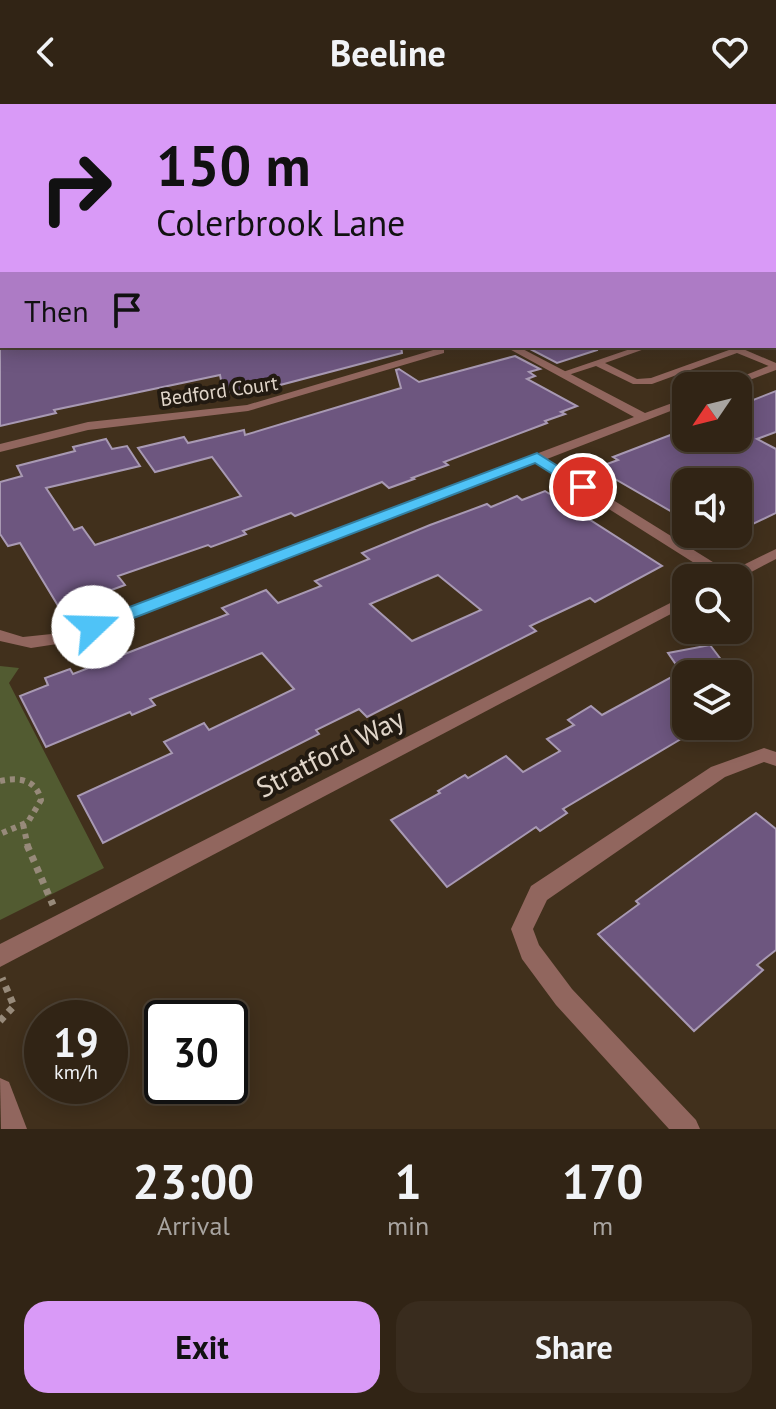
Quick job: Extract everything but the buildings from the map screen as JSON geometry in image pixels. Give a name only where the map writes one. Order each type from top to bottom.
[{"type":"street","points":[[513,348],[644,417]]},
{"type":"street","name":"Bedford Court","points":[[0,448],[88,426],[248,408],[440,351]]},
{"type":"street","points":[[752,375],[776,366]]},
{"type":"street","points":[[0,635],[14,642],[39,643],[64,638],[672,406]]},
{"type":"street","points":[[537,458],[707,564]]},
{"type":"street","points":[[752,566],[776,553]]},
{"type":"street","name":"Stratford Way","points":[[0,956],[672,607]]},
{"type":"street","points":[[687,1129],[564,997],[530,951],[522,929],[539,893],[718,772],[764,755],[776,759]]},
{"type":"street","points":[[0,1091],[14,1129]]},
{"type":"lane","points":[[562,374],[642,348]]},
{"type":"lane","points":[[597,363],[636,382],[652,381],[733,348],[776,366]]},
{"type":"path","points":[[0,781],[23,779],[33,783],[40,790],[41,800],[37,811],[23,824],[0,834]]},
{"type":"path","points":[[23,824],[29,854],[62,924]]},
{"type":"path","points":[[0,974],[14,1006],[0,1021]]},
{"type":"green space","points":[[0,666],[19,668],[9,683],[104,868],[0,920]]},
{"type":"route","points":[[93,627],[537,458],[583,487]]}]
